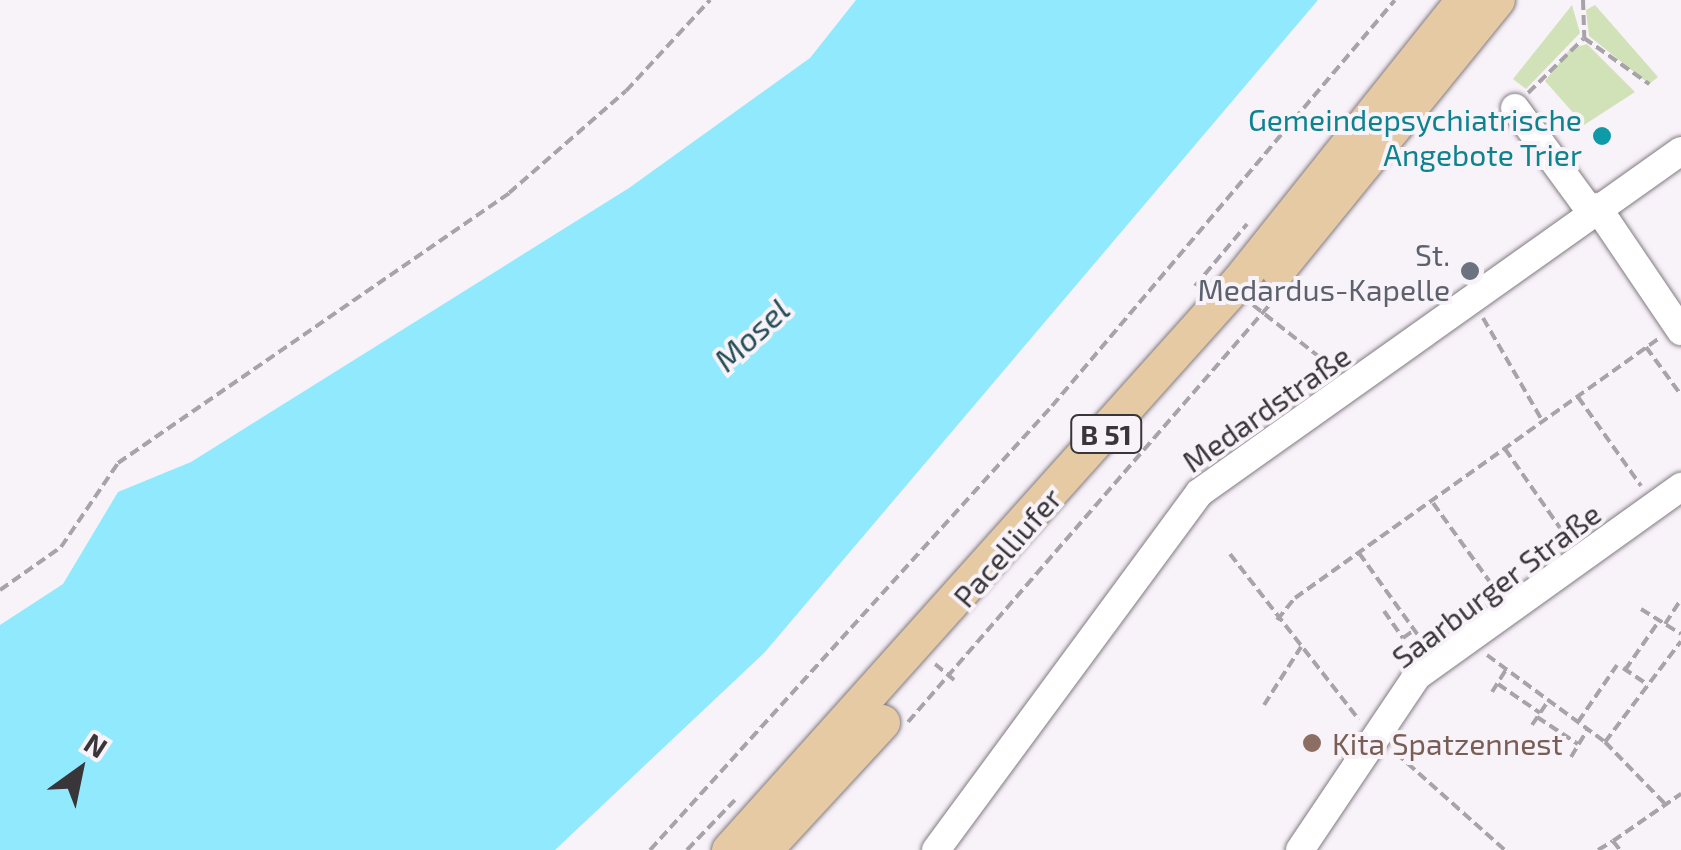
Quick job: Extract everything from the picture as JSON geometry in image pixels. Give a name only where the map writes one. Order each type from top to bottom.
[{"type":"main road","name":"Pacelliufer","points":[[729,850],[1226,296],[1464,0]]},
{"type":"main road","name":"Pacelliufer","points":[[764,850],[947,674],[1256,308],[1497,0]]},
{"type":"street","points":[[1515,108],[1679,328]]},
{"type":"street","name":"Medardstraße","points":[[936,850],[1199,493],[1354,387],[1594,209],[1681,151]]},
{"type":"street","name":"Saarburger Straße","points":[[1300,850],[1372,735],[1437,663],[1681,487]]},
{"type":"path","points":[[0,590],[62,547],[118,464],[509,193],[626,91],[710,0]]},
{"type":"path","points":[[650,850],[1052,406],[1395,0]]},
{"type":"path","points":[[1515,108],[1584,38],[1583,0]]},
{"type":"path","points":[[1584,38],[1648,84]]},
{"type":"path","points":[[1190,292],[1253,216]]},
{"type":"path","points":[[904,726],[1256,308],[1284,289]]},
{"type":"path","points":[[1472,300],[1543,422]]},
{"type":"path","points":[[1256,308],[1354,387]]},
{"type":"path","points":[[1278,620],[1359,552],[1646,347],[1679,328]]},
{"type":"path","points":[[1646,347],[1681,395]]},
{"type":"path","points":[[1578,397],[1656,506]]},
{"type":"path","points":[[1505,448],[1582,559]]},
{"type":"path","points":[[1432,501],[1509,608]]},
{"type":"path","points":[[1359,552],[1437,663]]},
{"type":"path","points":[[1230,554],[1372,735],[1505,850]]},
{"type":"path","points":[[1624,670],[1681,600]]},
{"type":"path","points":[[1605,742],[1681,638],[1641,609]]},
{"type":"path","points":[[1384,611],[1403,638],[1414,630]]},
{"type":"path","points":[[1467,640],[1605,742],[1666,806]]},
{"type":"path","points":[[1264,705],[1301,648]]},
{"type":"path","points":[[1608,659],[1648,684]]},
{"type":"path","points":[[1578,722],[1616,665]]},
{"type":"path","points":[[1492,692],[1506,670]]},
{"type":"path","points":[[1498,684],[1578,744]]},
{"type":"path","points":[[1532,725],[1548,701]]},
{"type":"path","points":[[1571,757],[1588,729]]},
{"type":"path","points":[[687,850],[743,791]]},
{"type":"path","points":[[1598,850],[1681,794]]},
{"type":"path","points":[[1613,841],[1620,850]]},
{"type":"green space","points":[[1572,5],[1580,33],[1526,89],[1513,79]]},
{"type":"green space","points":[[1595,5],[1658,77],[1649,84],[1589,36],[1586,10]]},
{"type":"green space","points":[[1587,44],[1635,92],[1584,125],[1545,81],[1570,49]]},
{"type":"water","name":"Mosel","points":[[856,0],[1318,0],[765,652],[555,850],[0,850],[0,625],[63,584],[118,492],[191,462],[629,188],[810,58]]},
{"type":"place","name":"Gemeindepsychiatrische Angebote Trier","points":[[1602,136]]},
{"type":"place","name":"St. Medardus-Kapelle","points":[[1470,271]]},
{"type":"place","name":"Kita Spatzennest","points":[[1312,743]]}]
